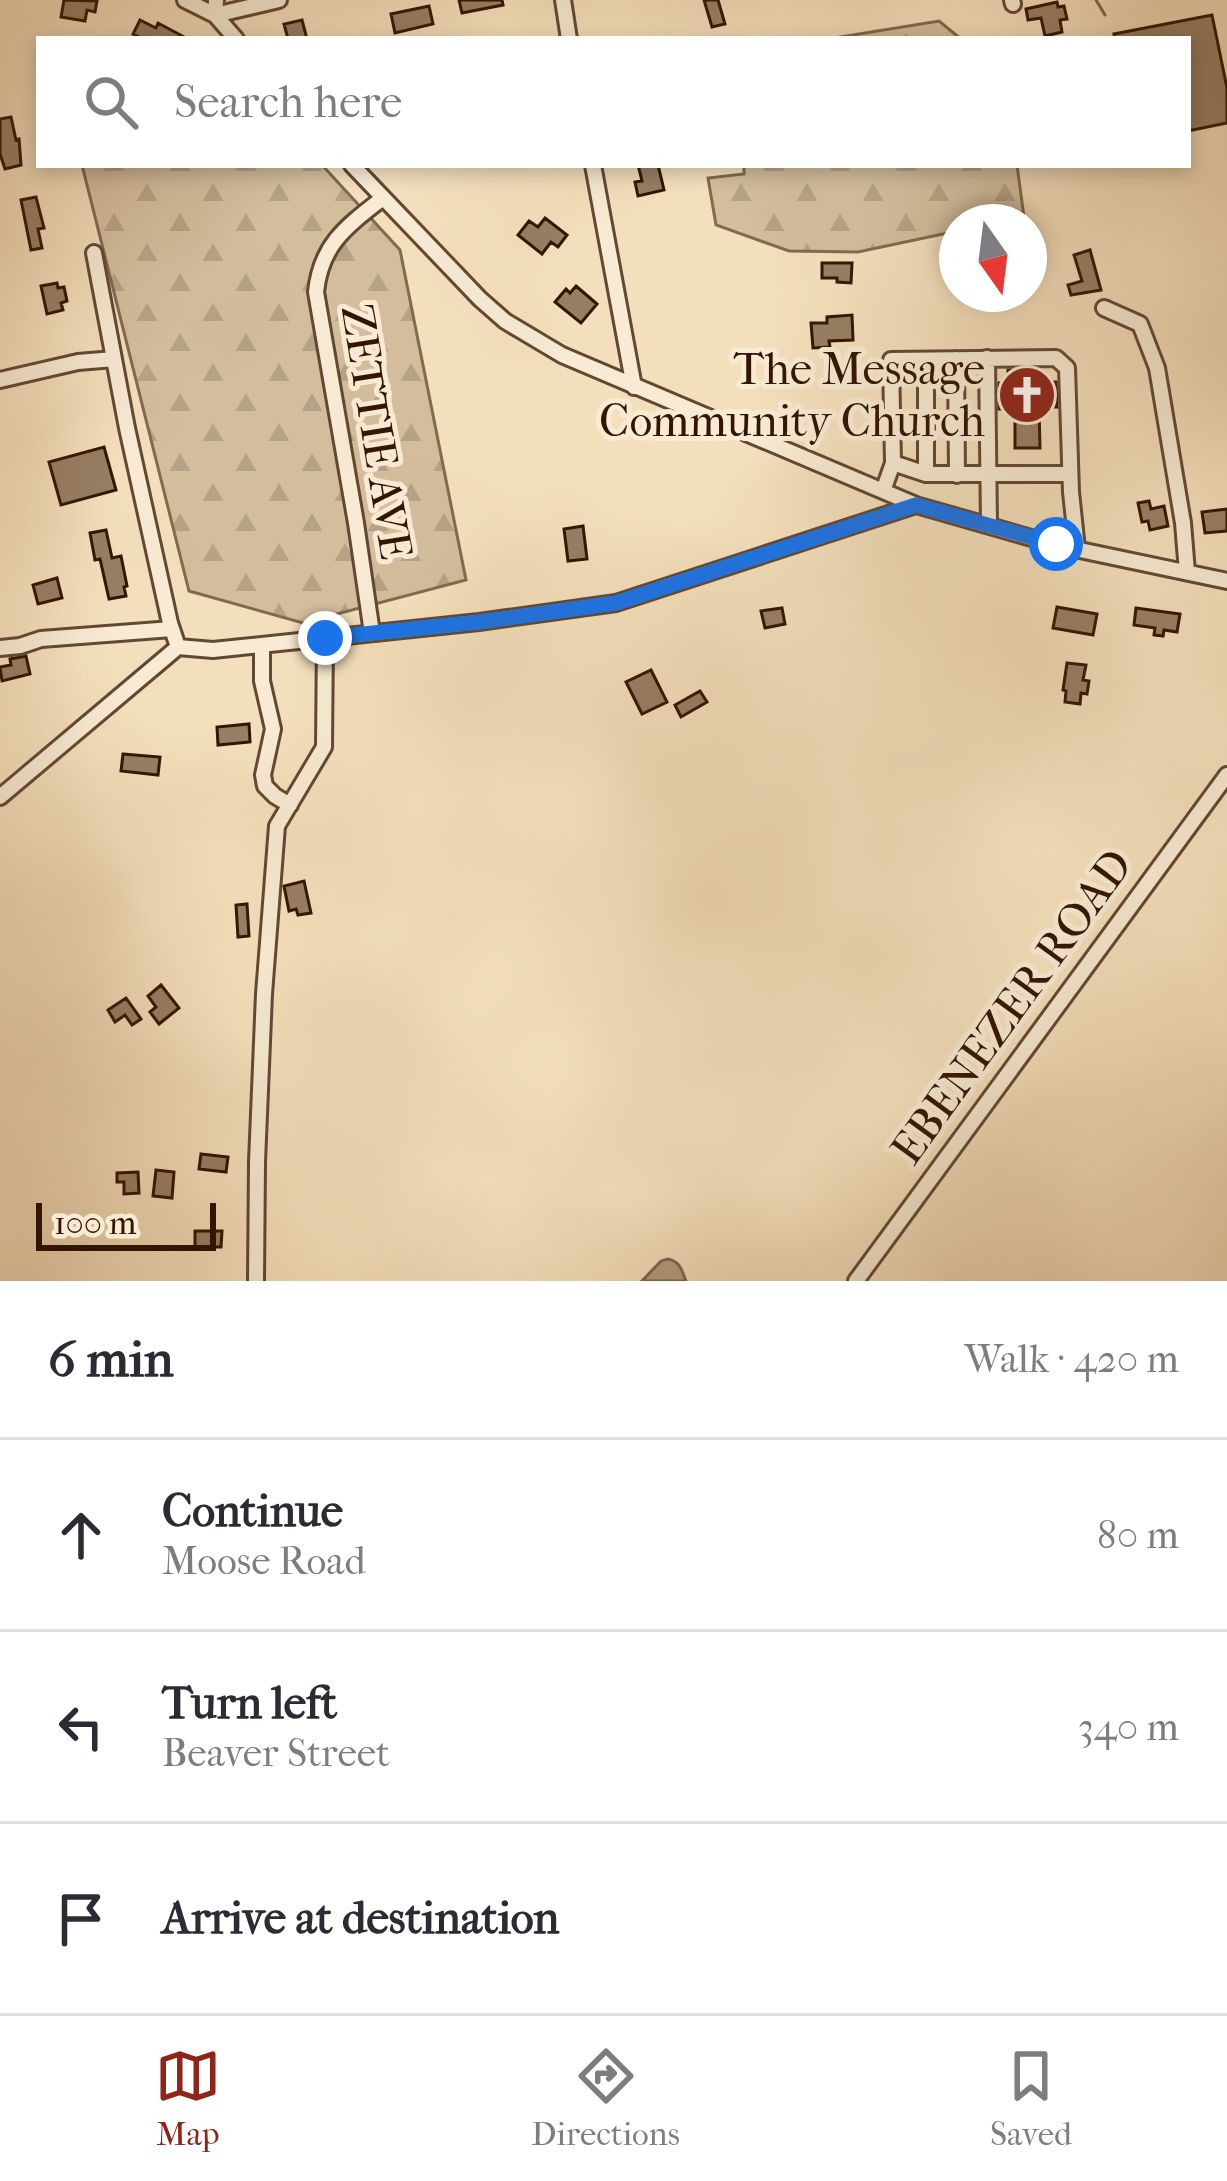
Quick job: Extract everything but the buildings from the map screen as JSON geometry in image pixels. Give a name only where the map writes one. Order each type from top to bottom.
[{"type":"street","points":[[185,0],[215,8],[279,0]]},
{"type":"street","points":[[562,0],[568,36]]},
{"type":"street","points":[[215,8],[234,36]]},
{"type":"street","points":[[355,168],[480,299],[562,356],[916,505],[1077,549],[1227,580]]},
{"type":"street","points":[[593,168],[634,387]]},
{"type":"street","name":"ZETTIE AVE","points":[[372,633],[316,292],[318,268],[328,248],[383,198]]},
{"type":"street","points":[[94,253],[178,646]]},
{"type":"street","points":[[1104,308],[1140,324],[1157,368],[1187,572]]},
{"type":"street","points":[[987,358],[988,525]]},
{"type":"street","points":[[883,491],[893,463],[891,360],[1057,358],[1066,368],[1077,549]]},
{"type":"street","points":[[0,380],[114,359]]},
{"type":"street","points":[[956,359],[957,476]]},
{"type":"street","points":[[926,360],[926,474]]},
{"type":"street","points":[[893,463],[926,474],[957,476],[1070,474]]},
{"type":"street","points":[[0,797],[178,646],[213,650],[616,603],[916,505]]},
{"type":"street","points":[[0,648],[41,639],[172,628]]},
{"type":"street","points":[[256,1281],[256,1162],[277,826],[324,746],[325,638]]},
{"type":"street","points":[[262,645],[262,680],[273,729],[265,786],[290,805]]},
{"type":"street","name":"EBENEZER ROAD","points":[[856,1281],[1227,775]]},
{"type":"green space","points":[[939,21],[957,36],[846,36]]},
{"type":"green space","points":[[83,168],[325,168],[400,250],[466,580],[303,623],[189,591]]},
{"type":"green space","points":[[744,168],[1017,168],[1022,204],[939,204],[939,235],[858,252],[789,251],[716,225],[708,178],[744,174]]},
{"type":"shaded area","points":[[661,1261],[678,1264],[686,1281],[642,1281]]},
{"type":"waterway","points":[[1096,0],[1105,15]]},
{"type":"place","name":"The Message Community Church","points":[[1027,395]]},
{"type":"route","points":[[325,638],[616,603],[916,505],[1056,544]]}]
